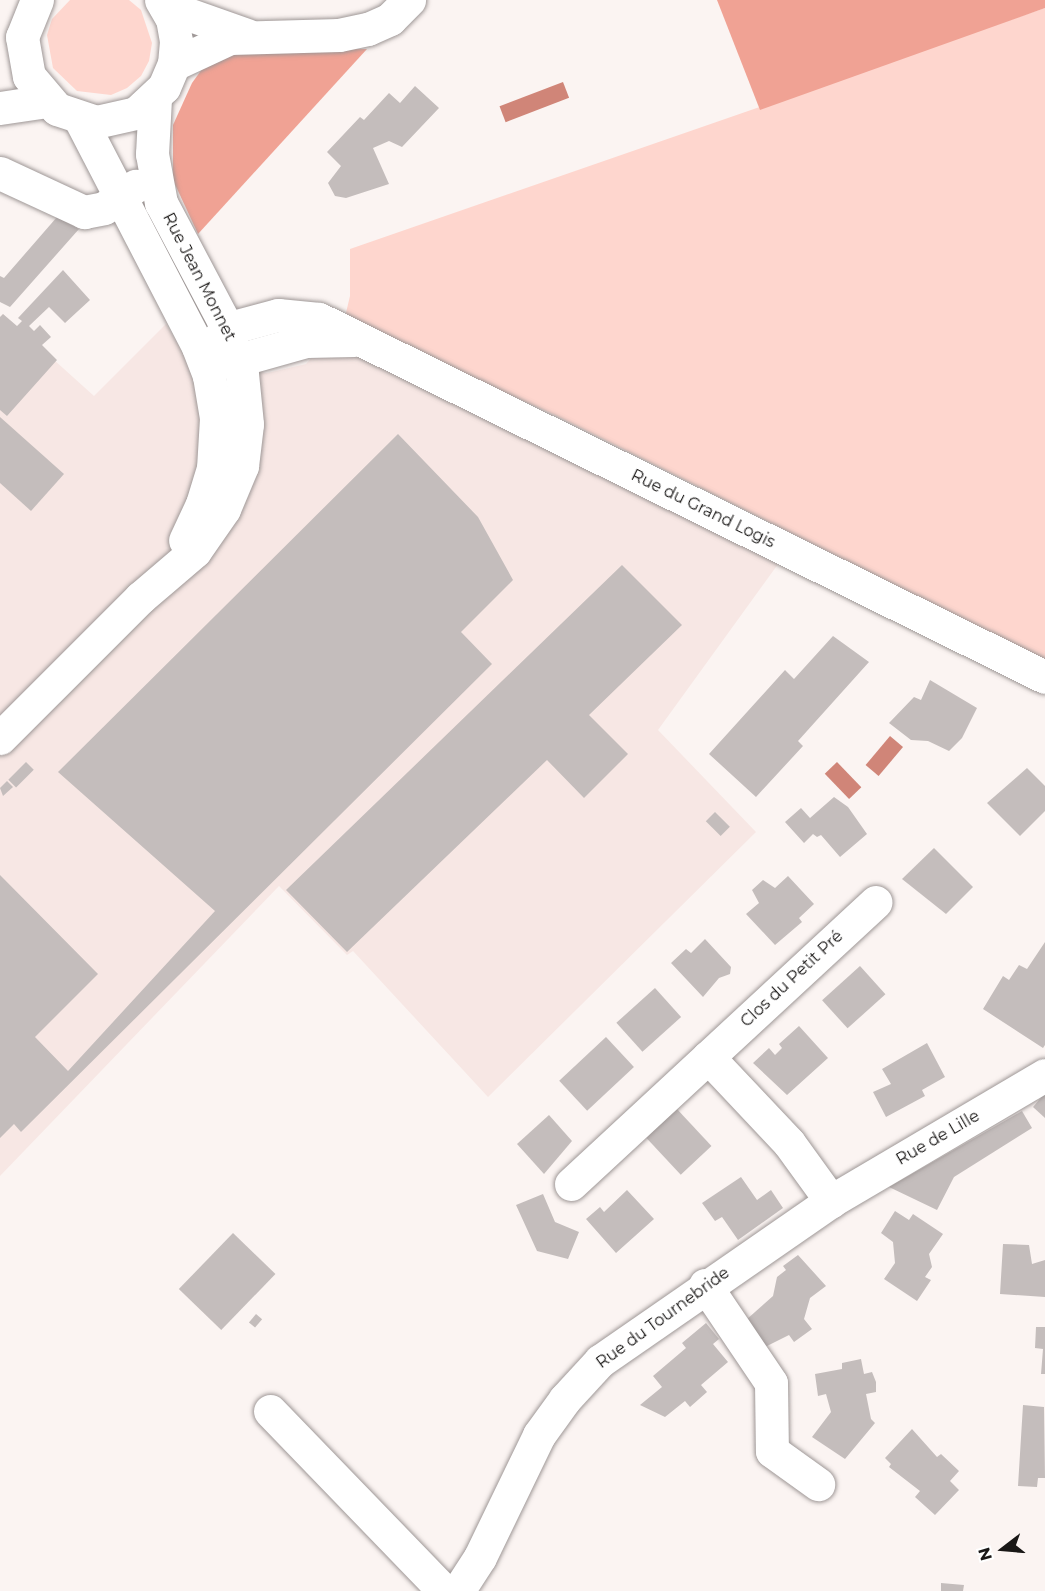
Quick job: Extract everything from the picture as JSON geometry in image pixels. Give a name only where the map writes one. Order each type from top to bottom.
[{"type":"street","points":[[0,59],[24,29],[37,0]]},
{"type":"street","points":[[174,63],[218,41],[249,35],[354,33],[390,19],[409,0]]},
{"type":"street","points":[[24,29],[26,69],[47,101],[80,119],[120,119],[155,98],[174,63],[176,33],[163,3]]},
{"type":"street","points":[[163,3],[249,35]]},
{"type":"street","name":"Rue Jean Monnet","points":[[0,738],[140,598],[205,540],[232,494],[246,438],[246,399],[227,344],[167,216],[153,171],[155,98]]},
{"type":"street","points":[[0,108],[47,101]]},
{"type":"street","name":"Rue Jean Monnet","points":[[80,119],[174,302],[209,376],[216,435],[208,487],[188,536],[140,598]]},
{"type":"street","points":[[0,172],[75,211],[104,208],[121,199],[153,171]]},
{"type":"street","points":[[174,302],[227,344],[209,376]]},
{"type":"street","name":"Rue du Grand Logis","points":[[227,344],[361,341],[1045,677]]},
{"type":"street","name":"Clos du Petit Pré","points":[[571,1184],[875,902]]},
{"type":"street","points":[[708,1057],[789,1143],[831,1201]]},
{"type":"street","name":"Rue de Lille","points":[[831,1201],[1045,1075]]},
{"type":"street","name":"Rue du Tournebride","points":[[458,1591],[480,1557],[529,1453],[565,1399],[600,1361],[705,1285],[831,1201]]},
{"type":"street","points":[[705,1285],[771,1383],[772,1451],[818,1484]]},
{"type":"street","points":[[270,1411],[444,1591]]},
{"type":"shaded area","points":[[70,0],[129,0],[141,10],[152,43],[149,61],[141,76],[127,88],[111,95],[77,91],[53,68],[47,35],[52,19]]},
{"type":"shaded area","points":[[717,0],[1045,0],[1045,8],[760,110]]},
{"type":"shaded area","points":[[1045,8],[1045,660],[555,415],[344,321],[350,296],[350,249]]},
{"type":"shaded area","points":[[367,49],[198,234],[173,180],[173,125],[192,83],[215,51]]},
{"type":"shaded area","points":[[563,82],[569,98],[506,122],[500,106]]},
{"type":"shaded area","points":[[3,314],[94,396],[166,324],[188,361],[267,373],[306,364],[344,321],[555,415],[797,538],[658,730],[756,832],[488,1097],[353,951],[347,955],[279,886],[0,1176],[0,317]]},
{"type":"shaded area","points":[[890,736],[903,747],[879,776],[866,765]]},
{"type":"shaded area","points":[[837,762],[861,787],[849,799],[825,774]]},
{"type":"building","points":[[415,86],[439,108],[402,147],[389,141],[373,148],[389,184],[346,198],[335,196],[328,183],[341,166],[327,152],[360,117],[364,120],[389,93],[400,103]]},
{"type":"building","points":[[57,217],[79,229],[10,307],[0,302],[0,276],[4,278]]},
{"type":"building","points":[[63,270],[90,300],[65,323],[49,307],[29,326],[34,331],[40,325],[51,337],[42,345],[57,360],[7,416],[0,410],[0,317],[3,314],[17,326],[22,321],[18,318]]},
{"type":"building","points":[[0,417],[64,474],[31,511],[0,483]]},
{"type":"building","points":[[398,434],[478,517],[513,580],[461,632],[492,664],[21,1132],[14,1124],[0,1138],[0,875],[98,974],[35,1037],[68,1071],[215,911],[58,772]]},
{"type":"building","points":[[622,565],[682,625],[589,715],[628,754],[584,798],[547,760],[347,952],[286,890]]},
{"type":"building","points":[[833,636],[869,662],[798,741],[803,746],[756,797],[709,754],[785,670],[794,679]]},
{"type":"building","points":[[930,680],[977,708],[962,738],[949,751],[928,741],[911,740],[889,723],[914,697],[921,700]]},
{"type":"building","points":[[26,762],[34,770],[16,787],[8,780]]},
{"type":"building","points":[[1027,768],[1045,786],[1045,811],[1020,836],[987,803]]},
{"type":"building","points":[[7,781],[13,787],[3,796],[0,788]]},
{"type":"building","points":[[834,797],[848,807],[867,834],[840,857],[821,835],[817,837],[813,834],[804,843],[785,822],[801,808],[810,818]]},
{"type":"building","points":[[715,812],[730,827],[721,836],[706,821]]},
{"type":"building","points":[[934,848],[973,887],[946,914],[902,879]]},
{"type":"building","points":[[788,876],[814,904],[799,918],[802,922],[775,945],[746,914],[759,903],[752,890],[763,880],[775,888]]},
{"type":"building","points":[[705,939],[731,967],[730,974],[719,978],[703,997],[671,963],[686,949],[691,953]]},
{"type":"building","points":[[1045,942],[1045,1045],[1043,1048],[983,1009],[1003,976],[1009,980],[1019,965],[1027,969]]},
{"type":"building","points":[[860,966],[885,994],[848,1028],[822,1000]]},
{"type":"building","points":[[655,988],[681,1017],[642,1052],[616,1023]]},
{"type":"building","points":[[799,1026],[828,1058],[787,1095],[753,1063],[769,1048],[775,1055],[782,1048],[779,1044]]},
{"type":"building","points":[[606,1037],[634,1067],[587,1111],[559,1081]]},
{"type":"building","points":[[927,1043],[945,1077],[922,1090],[925,1096],[886,1117],[873,1092],[891,1084],[882,1069]]},
{"type":"building","points":[[1045,1095],[1045,1118],[1033,1107]]},
{"type":"building","points":[[676,1108],[711,1146],[681,1175],[645,1137]]},
{"type":"building","points":[[1022,1111],[1032,1128],[954,1177],[937,1210],[889,1187]]},
{"type":"building","points":[[549,1115],[572,1141],[544,1174],[517,1144]]},
{"type":"building","points":[[741,1177],[757,1200],[771,1190],[783,1208],[738,1240],[722,1217],[715,1221],[702,1203]]},
{"type":"building","points":[[627,1190],[654,1219],[616,1253],[586,1219],[600,1207],[604,1212]]},
{"type":"building","points":[[543,1194],[555,1222],[579,1232],[568,1259],[537,1251],[516,1205]]},
{"type":"building","points":[[895,1211],[909,1220],[913,1214],[943,1234],[929,1254],[932,1267],[925,1277],[931,1280],[917,1301],[884,1279],[895,1263],[893,1242],[881,1233]]},
{"type":"building","points":[[233,1233],[275,1274],[221,1330],[179,1289]]},
{"type":"building","points":[[1003,1244],[1029,1245],[1032,1264],[1045,1260],[1045,1297],[1000,1294]]},
{"type":"building","points":[[798,1255],[826,1286],[810,1298],[804,1319],[812,1329],[794,1342],[789,1335],[765,1347],[746,1320],[773,1296],[777,1277],[786,1270],[783,1266]]},
{"type":"building","points":[[256,1314],[262,1319],[255,1328],[249,1322]]},
{"type":"building","points":[[706,1323],[719,1339],[713,1344],[728,1362],[701,1385],[707,1392],[690,1407],[685,1401],[665,1417],[640,1405],[662,1387],[653,1376],[686,1348],[682,1343]]},
{"type":"building","points":[[1036,1327],[1045,1327],[1045,1374],[1041,1374],[1043,1349],[1035,1348]]},
{"type":"building","points":[[861,1359],[864,1374],[872,1372],[876,1382],[876,1392],[866,1394],[871,1419],[875,1423],[845,1459],[812,1437],[831,1412],[826,1394],[818,1396],[815,1374],[842,1369],[842,1363]]},
{"type":"building","points":[[1023,1405],[1044,1407],[1045,1478],[1038,1478],[1037,1487],[1018,1486]]},
{"type":"building","points":[[912,1429],[937,1457],[941,1454],[959,1471],[950,1481],[959,1490],[935,1515],[915,1497],[920,1491],[889,1467],[891,1464],[885,1458]]},
{"type":"building","points":[[941,1583],[964,1585],[963,1591],[941,1591]]}]
